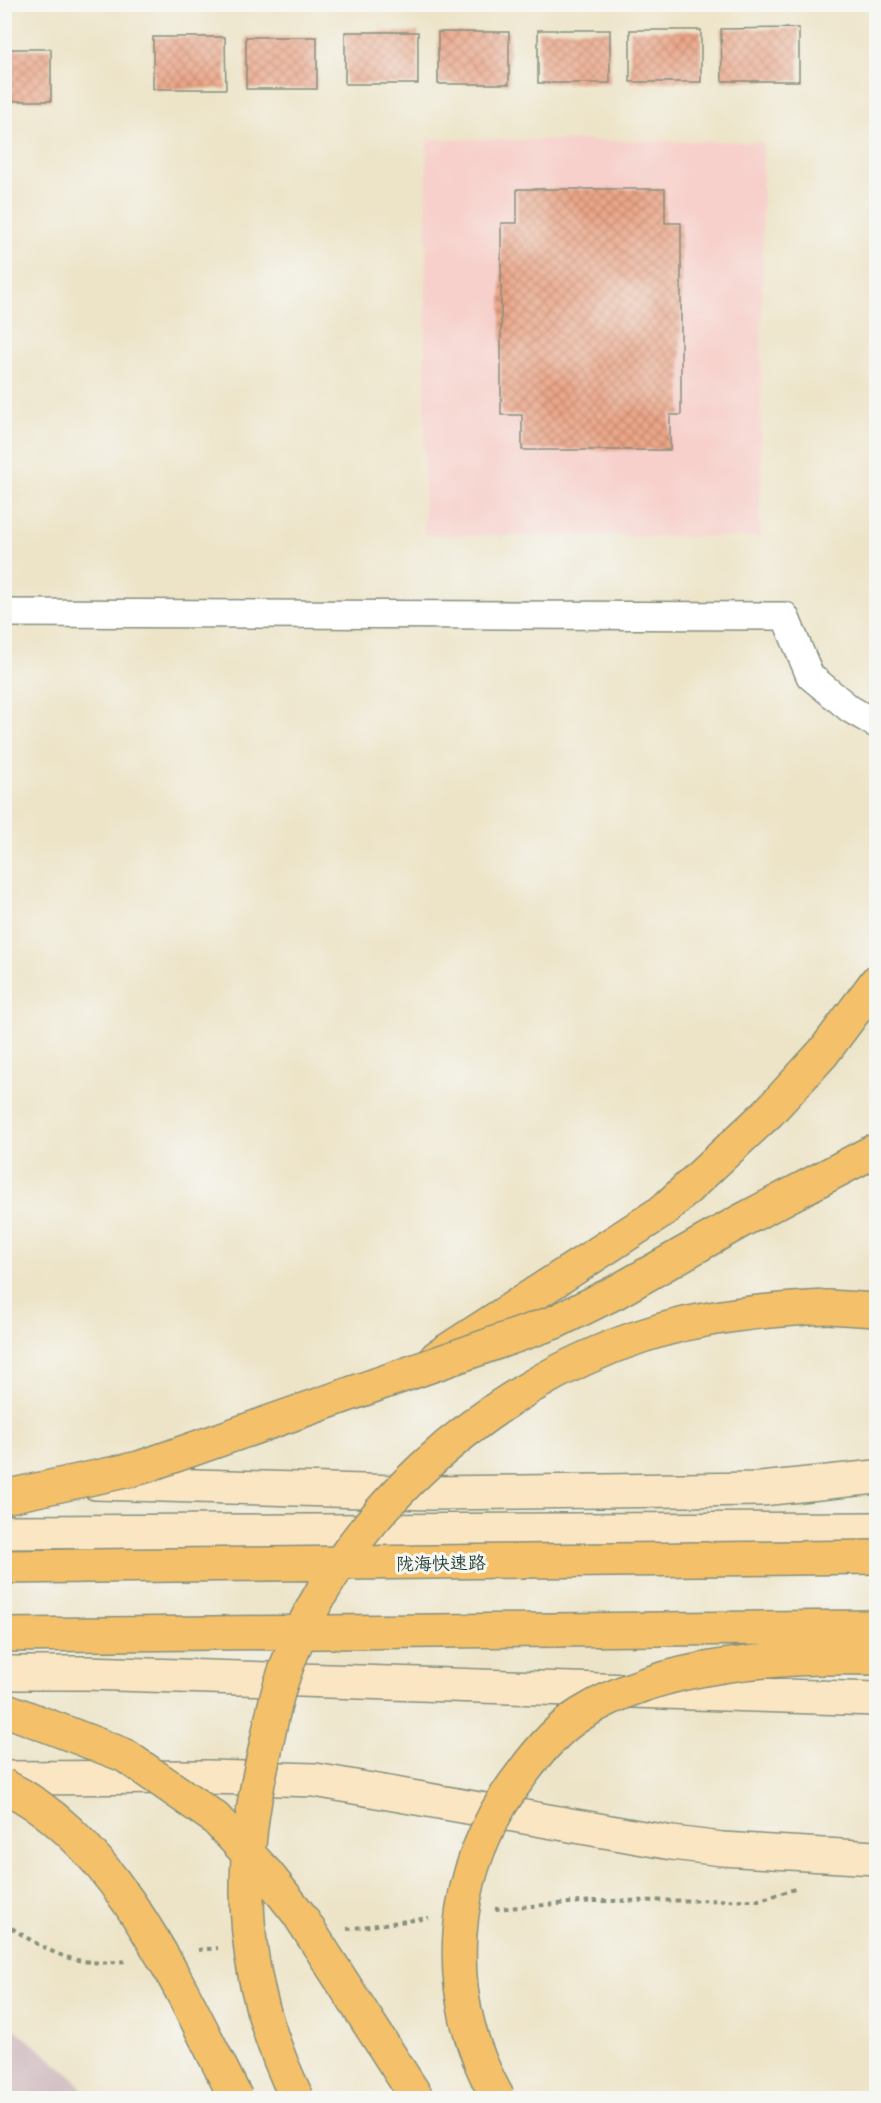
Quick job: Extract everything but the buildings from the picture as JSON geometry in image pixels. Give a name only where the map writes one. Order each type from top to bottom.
[{"type":"highway","points":[[417,1370],[663,1211],[768,1113],[823,1053],[876,982]]},
{"type":"highway","points":[[4,1497],[139,1468],[565,1317],[616,1292],[741,1221],[876,1150]]},
{"type":"highway","points":[[297,2098],[270,2032],[255,1976],[246,1927],[247,1841],[254,1798],[283,1677],[328,1584],[353,1545],[386,1505],[451,1444],[501,1404],[556,1373],[641,1336],[681,1325],[773,1310],[828,1307],[876,1310]]},
{"type":"highway","name":"陇海快速路","points":[[4,1567],[876,1557]]},
{"type":"highway","points":[[4,1635],[876,1627]]},
{"type":"highway","points":[[498,2098],[479,2059],[466,2017],[459,1982],[458,1942],[468,1878],[484,1833],[498,1806],[536,1755],[580,1714],[649,1684],[706,1669],[810,1657],[876,1658]]},
{"type":"highway","points":[[4,1709],[124,1755],[215,1818],[267,1874],[298,1913],[417,2098]]},
{"type":"highway","points":[[4,1785],[17,1791],[62,1825],[100,1865],[146,1928],[163,1957],[236,2098]]},
{"type":"street","points":[[4,613],[785,616],[810,676],[849,709],[876,724]]},
{"type":"street","points":[[4,1481],[430,1493],[761,1489],[876,1477]]},
{"type":"street","points":[[4,1532],[876,1529]]},
{"type":"street","points":[[4,1673],[86,1673],[876,1700]]},
{"type":"street","points":[[4,1778],[208,1777],[315,1780],[672,1843],[722,1849],[876,1858]]},
{"type":"shaded area","points":[[427,139],[763,142],[760,537],[424,535]]},
{"type":"shaded area","points":[[4,2020],[74,2078],[89,2098],[5,2098]]}]
